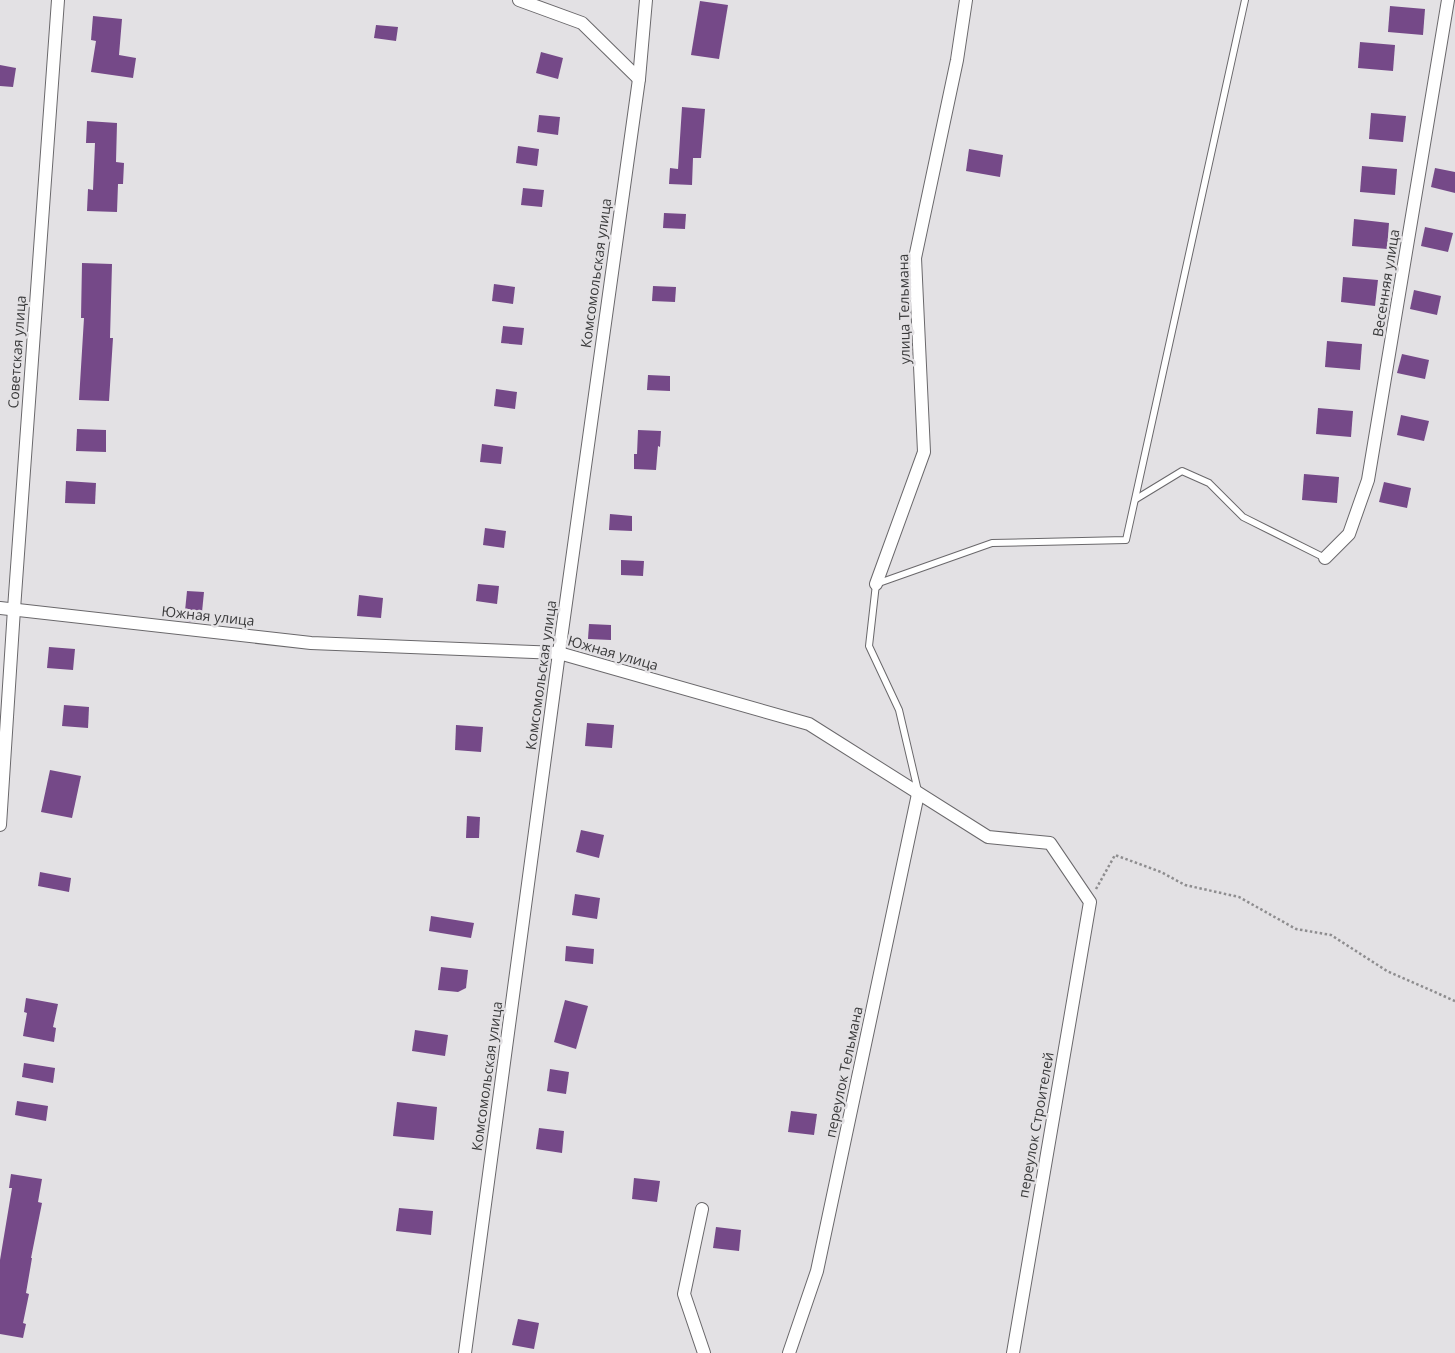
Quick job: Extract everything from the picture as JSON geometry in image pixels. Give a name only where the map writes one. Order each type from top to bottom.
[{"type":"street","name":"Советская улица","points":[[0,825],[58,0]]},
{"type":"street","points":[[520,0],[582,23],[638,79]]},
{"type":"street","name":"Комсомольская улица","points":[[465,1353],[638,79],[646,0]]},
{"type":"street","name":"улица Тельмана","points":[[876,584],[924,452],[915,258],[957,60],[966,0]]},
{"type":"street","name":"Весенняя улица","points":[[1324,558],[1349,534],[1368,480],[1448,0]]},
{"type":"street","name":"Южная улица","points":[[0,608],[311,643],[559,653],[809,724],[988,837],[1050,844],[1090,902]]},
{"type":"street","name":"переулок Тельмана","points":[[789,1353],[817,1272],[918,794]]},
{"type":"street","name":"переулок Строителей","points":[[1013,1353],[1090,902]]},
{"type":"street","points":[[702,1209],[684,1294],[704,1353]]},
{"type":"lane","points":[[918,794],[899,710],[869,646],[876,584],[992,543],[1126,540],[1244,0]]},
{"type":"lane","points":[[1136,499],[1182,471],[1209,483],[1243,517],[1324,558]]},
{"type":"path","points":[[1090,902],[1114,854],[1162,872],[1185,885],[1239,896],[1296,929],[1331,936],[1387,971],[1455,1001]]},
{"type":"building","points":[[700,1],[728,5],[719,59],[691,55]]},
{"type":"building","points":[[1390,6],[1425,9],[1423,35],[1388,32]]},
{"type":"building","points":[[93,16],[122,19],[119,55],[136,58],[133,78],[91,72],[96,41],[91,40]]},
{"type":"building","points":[[376,25],[398,27],[396,41],[374,38]]},
{"type":"building","points":[[1360,42],[1395,45],[1393,71],[1358,68]]},
{"type":"building","points":[[541,52],[563,58],[558,79],[536,73]]},
{"type":"building","points":[[0,65],[16,68],[13,87],[0,86]]},
{"type":"building","points":[[682,107],[705,109],[701,158],[693,158],[692,185],[669,184],[670,168],[678,169]]},
{"type":"building","points":[[1371,113],[1406,116],[1403,142],[1369,139]]},
{"type":"building","points":[[539,115],[560,117],[558,135],[537,132]]},
{"type":"building","points":[[87,121],[117,123],[116,162],[124,163],[123,184],[118,184],[117,212],[87,211],[88,189],[93,190],[95,143],[86,143]]},
{"type":"building","points":[[518,146],[539,149],[537,166],[516,163]]},
{"type":"building","points":[[969,149],[1003,155],[1000,177],[966,171]]},
{"type":"building","points":[[1362,166],[1397,169],[1395,195],[1360,192]]},
{"type":"building","points":[[1435,168],[1455,172],[1455,193],[1431,187]]},
{"type":"building","points":[[523,188],[544,190],[542,207],[521,205]]},
{"type":"building","points":[[664,213],[686,214],[685,229],[663,228]]},
{"type":"building","points":[[1354,219],[1389,223],[1387,249],[1352,246]]},
{"type":"building","points":[[1425,227],[1453,233],[1448,252],[1421,246]]},
{"type":"building","points":[[82,263],[112,264],[110,338],[113,338],[109,401],[79,400],[84,318],[81,318]]},
{"type":"building","points":[[1343,277],[1378,280],[1375,306],[1341,302]]},
{"type":"building","points":[[494,284],[515,287],[513,304],[492,301]]},
{"type":"building","points":[[653,286],[676,287],[675,302],[652,301]]},
{"type":"building","points":[[1414,290],[1441,296],[1437,315],[1410,309]]},
{"type":"building","points":[[503,326],[524,328],[522,345],[501,343]]},
{"type":"building","points":[[1327,341],[1362,344],[1360,370],[1325,367]]},
{"type":"building","points":[[1402,354],[1429,360],[1425,379],[1397,373]]},
{"type":"building","points":[[648,375],[670,376],[670,391],[647,390]]},
{"type":"building","points":[[496,389],[517,392],[515,409],[494,406]]},
{"type":"building","points":[[1318,408],[1353,411],[1351,437],[1316,434]]},
{"type":"building","points":[[1401,415],[1429,421],[1424,441],[1397,435]]},
{"type":"building","points":[[77,429],[106,430],[106,452],[76,451]]},
{"type":"building","points":[[638,430],[661,431],[656,470],[634,469],[634,454],[637,454]]},
{"type":"building","points":[[482,444],[503,447],[501,464],[480,462]]},
{"type":"building","points":[[1304,474],[1339,477],[1337,503],[1302,500]]},
{"type":"building","points":[[66,481],[96,483],[95,504],[65,503]]},
{"type":"building","points":[[1384,482],[1411,488],[1407,508],[1379,502]]},
{"type":"building","points":[[610,514],[632,516],[632,531],[609,530]]},
{"type":"building","points":[[485,528],[506,531],[504,548],[483,545]]},
{"type":"building","points":[[621,560],[644,561],[643,576],[621,575]]},
{"type":"building","points":[[478,584],[499,586],[497,604],[476,601]]},
{"type":"building","points":[[187,591],[204,592],[201,622],[184,621]]},
{"type":"building","points":[[359,595],[383,598],[381,618],[357,616]]},
{"type":"building","points":[[589,624],[611,625],[611,640],[588,639]]},
{"type":"building","points":[[49,647],[75,649],[73,670],[47,668]]},
{"type":"building","points":[[64,705],[89,707],[88,728],[62,726]]},
{"type":"building","points":[[587,723],[614,725],[612,748],[585,746]]},
{"type":"building","points":[[456,725],[483,727],[481,752],[455,750]]},
{"type":"building","points":[[50,770],[81,776],[72,818],[41,812]]},
{"type":"building","points":[[467,816],[480,817],[479,838],[466,838]]},
{"type":"building","points":[[581,830],[604,835],[599,858],[576,852]]},
{"type":"building","points":[[40,872],[71,878],[69,892],[38,886]]},
{"type":"building","points":[[575,894],[600,898],[597,919],[572,915]]},
{"type":"building","points":[[431,916],[474,923],[471,938],[429,931]]},
{"type":"building","points":[[566,946],[594,949],[593,964],[565,961]]},
{"type":"building","points":[[441,967],[468,970],[466,988],[458,992],[438,990]]},
{"type":"building","points":[[26,998],[58,1004],[53,1027],[56,1028],[54,1042],[23,1036],[27,1013],[24,1012]]},
{"type":"building","points":[[565,1000],[588,1006],[576,1049],[554,1042]]},
{"type":"building","points":[[415,1030],[448,1035],[445,1056],[412,1051]]},
{"type":"building","points":[[24,1063],[55,1068],[53,1083],[22,1077]]},
{"type":"building","points":[[550,1069],[569,1072],[566,1094],[547,1091]]},
{"type":"building","points":[[17,1101],[48,1106],[46,1121],[15,1115]]},
{"type":"building","points":[[397,1102],[437,1107],[434,1140],[393,1136]]},
{"type":"building","points":[[791,1111],[817,1114],[814,1135],[788,1132]]},
{"type":"building","points":[[539,1128],[564,1131],[562,1153],[536,1149]]},
{"type":"building","points":[[11,1174],[42,1179],[38,1202],[42,1203],[26,1293],[29,1294],[23,1323],[26,1324],[23,1338],[0,1334],[0,1260],[12,1188],[9,1188]]},
{"type":"building","points":[[634,1178],[660,1181],[657,1202],[632,1199]]},
{"type":"building","points":[[399,1208],[433,1211],[431,1235],[396,1231]]},
{"type":"building","points":[[716,1227],[741,1230],[739,1251],[713,1248]]},
{"type":"building","points":[[518,1319],[539,1323],[534,1349],[512,1345]]}]
